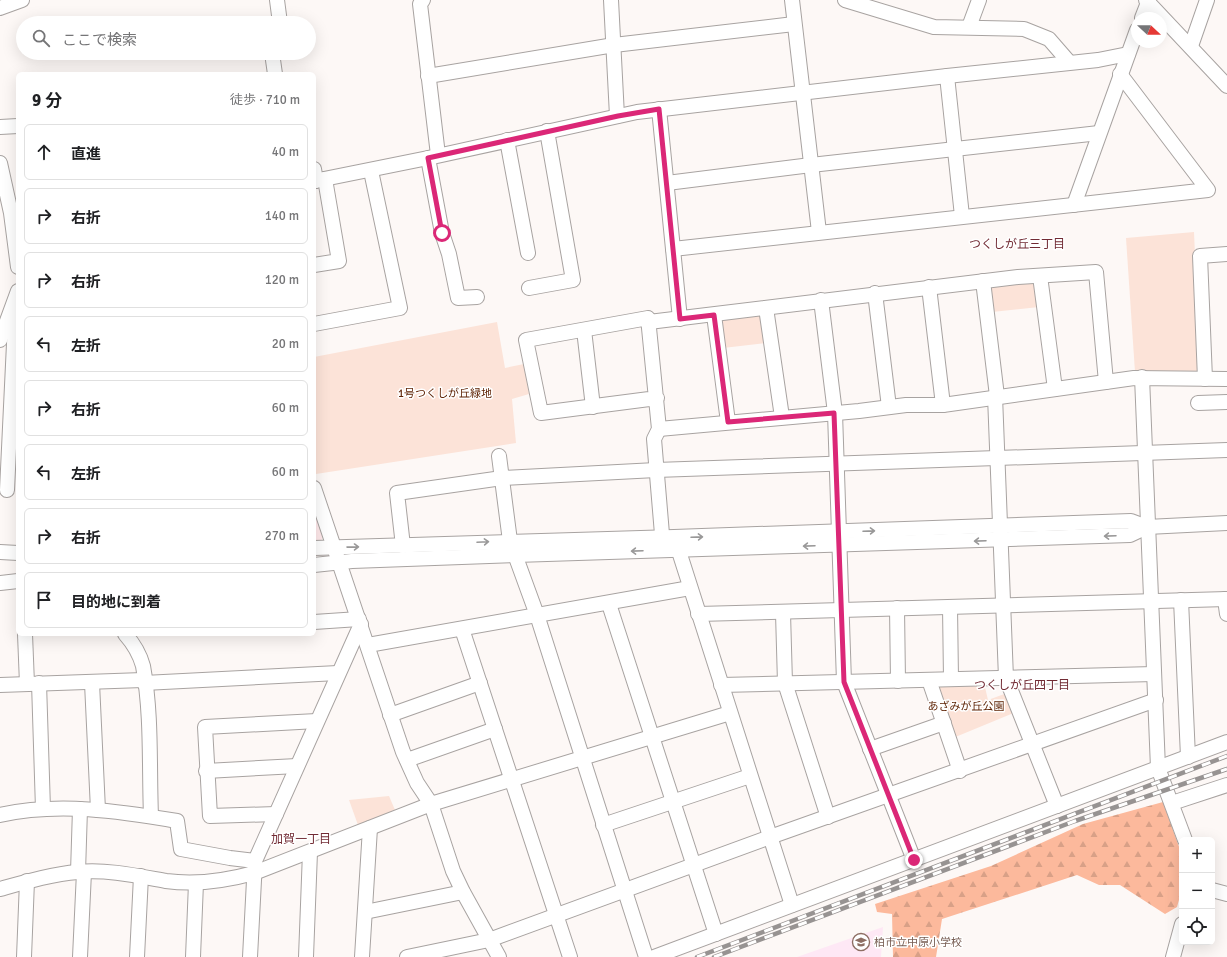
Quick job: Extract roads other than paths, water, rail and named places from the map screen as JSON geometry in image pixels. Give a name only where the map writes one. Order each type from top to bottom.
[{"type":"street","points":[[0,8],[22,0]]},
{"type":"street","points":[[277,0],[279,16]]},
{"type":"street","points":[[423,0],[420,4],[428,76],[433,157],[442,233],[449,254],[458,298],[477,297]]},
{"type":"street","points":[[611,0],[618,116]]},
{"type":"street","points":[[792,0],[819,232]]},
{"type":"street","points":[[845,0],[861,2],[934,27],[1024,29],[1049,39],[1069,62]]},
{"type":"street","points":[[969,27],[978,0]]},
{"type":"street","points":[[1144,12],[1148,0],[1227,86]]},
{"type":"street","points":[[1191,46],[1207,0]]},
{"type":"street","points":[[428,76],[614,45],[794,24]]},
{"type":"street","points":[[1074,205],[1131,46]]},
{"type":"street","points":[[316,265],[339,261],[317,177],[371,170],[547,131],[659,109],[1069,62],[1098,60],[1128,54]]},
{"type":"street","points":[[273,60],[275,72]]},
{"type":"street","points":[[673,249],[1208,190],[1120,74]]},
{"type":"street","points":[[947,76],[962,216]]},
{"type":"street","points":[[659,109],[680,319]]},
{"type":"street","points":[[0,127],[16,126]]},
{"type":"street","points":[[529,288],[573,280],[547,131]]},
{"type":"street","points":[[667,183],[955,148],[1099,133]]},
{"type":"street","points":[[507,140],[528,253]]},
{"type":"street","points":[[0,163],[6,214],[16,259]]},
{"type":"street","points":[[316,324],[400,308],[371,170]]},
{"type":"street","points":[[1206,379],[1200,256],[1227,254]]},
{"type":"street","points":[[649,322],[714,315],[875,293],[983,281],[1096,272],[1106,382]]},
{"type":"street","points":[[1040,276],[1055,389]]},
{"type":"street","points":[[983,281],[996,396],[1006,678],[1057,806]]},
{"type":"street","points":[[929,287],[943,405]]},
{"type":"street","points":[[875,293],[889,407]]},
{"type":"street","points":[[0,340],[16,300]]},
{"type":"street","points":[[821,300],[834,413],[844,682],[914,860]]},
{"type":"street","points":[[766,308],[782,417]]},
{"type":"street","points":[[714,315],[728,422]]},
{"type":"street","points":[[8,490],[16,318]]},
{"type":"street","points":[[657,398],[541,413],[526,340],[648,318],[657,398],[659,429],[654,439],[656,470],[669,544],[690,588],[792,905]]},
{"type":"street","points":[[584,330],[592,407]]},
{"type":"street","points":[[1142,378],[1158,768],[1184,837]]},
{"type":"street","points":[[659,429],[889,407],[943,405],[996,396],[1142,378],[1227,379]]},
{"type":"street","points":[[1198,404],[1227,402]]},
{"type":"street","points":[[402,546],[397,493],[502,478],[656,470],[1227,450]]},
{"type":"street","points":[[499,456],[510,541],[537,615],[646,957]]},
{"type":"street","points":[[316,494],[368,645],[390,716],[407,760],[417,783],[431,804],[453,871],[499,957]]},
{"type":"street","points":[[316,565],[516,555],[669,544],[1001,533],[1131,521],[1147,527],[1227,523]]},
{"type":"street","points":[[316,548],[510,541],[669,544]]},
{"type":"street","points":[[0,552],[16,553]]},
{"type":"street","points":[[0,583],[16,582]]},
{"type":"street","points":[[368,645],[537,615],[609,604],[690,588]]},
{"type":"street","points":[[698,614],[783,613],[898,608],[1226,599],[1227,614]]},
{"type":"street","points":[[1181,600],[1188,757]]},
{"type":"street","points":[[609,604],[716,934]]},
{"type":"street","points":[[950,607],[951,680]]},
{"type":"street","points":[[898,608],[898,681]]},
{"type":"street","points":[[783,613],[786,684],[828,818]]},
{"type":"street","points":[[316,622],[360,622]]},
{"type":"street","points":[[250,957],[254,867],[360,622]]},
{"type":"street","points":[[462,629],[570,957]]},
{"type":"street","points":[[25,636],[33,683],[43,808]]},
{"type":"street","points":[[127,636],[138,653],[143,666],[147,708],[151,816]]},
{"type":"street","points":[[0,685],[33,683],[144,682],[338,673]]},
{"type":"street","points":[[721,685],[1154,674]]},
{"type":"street","points":[[929,680],[960,771]]},
{"type":"street","points":[[92,683],[98,810]]},
{"type":"street","points":[[390,716],[480,683]]},
{"type":"street","points":[[407,957],[489,940],[770,837],[828,818],[1156,700]]},
{"type":"street","points":[[0,889],[27,881],[81,872],[141,876],[167,881],[196,883],[228,880],[254,867],[310,852],[431,804],[730,713]]},
{"type":"street","points":[[276,814],[210,816],[206,771],[205,727],[317,721]]},
{"type":"street","points":[[870,749],[944,723]]},
{"type":"street","points":[[407,760],[495,729]]},
{"type":"street","points":[[654,957],[1227,742]]},
{"type":"street","points":[[206,771],[297,766]]},
{"type":"street","points":[[603,825],[750,776]]},
{"type":"street","points":[[1172,803],[1227,785]]},
{"type":"street","points":[[0,815],[18,810],[43,808],[80,809],[151,816],[177,821],[181,849],[230,858],[254,867]]},
{"type":"street","points":[[80,809],[80,957]]},
{"type":"street","points":[[362,957],[370,828]]},
{"type":"street","points":[[306,957],[310,852]]},
{"type":"street","points":[[137,957],[141,876]]},
{"type":"street","points":[[24,957],[27,881]]},
{"type":"street","points":[[193,957],[196,883]]},
{"type":"street","points":[[1215,891],[1227,894]]},
{"type":"street","points":[[365,912],[463,892]]},
{"type":"street","points":[[1173,957],[1179,935]]},
{"type":"railway","points":[[697,957],[1227,756]]},
{"type":"railway","points":[[714,957],[1075,821],[1227,769]]},
{"type":"place","name":"柏市立中原小学校","points":[[861,942]]},
{"type":"district","name":"つくしが丘三丁目","points":[[1017,244]]},
{"type":"district","name":"つくしが丘四丁目","points":[[1022,685]]},
{"type":"district","name":"加賀一丁目","points":[[301,839]]},
{"type":"park label","name":"1号つくしが丘緑地","points":[[445,393]]},
{"type":"park label","name":"あざみが丘公園","points":[[966,706]]}]
